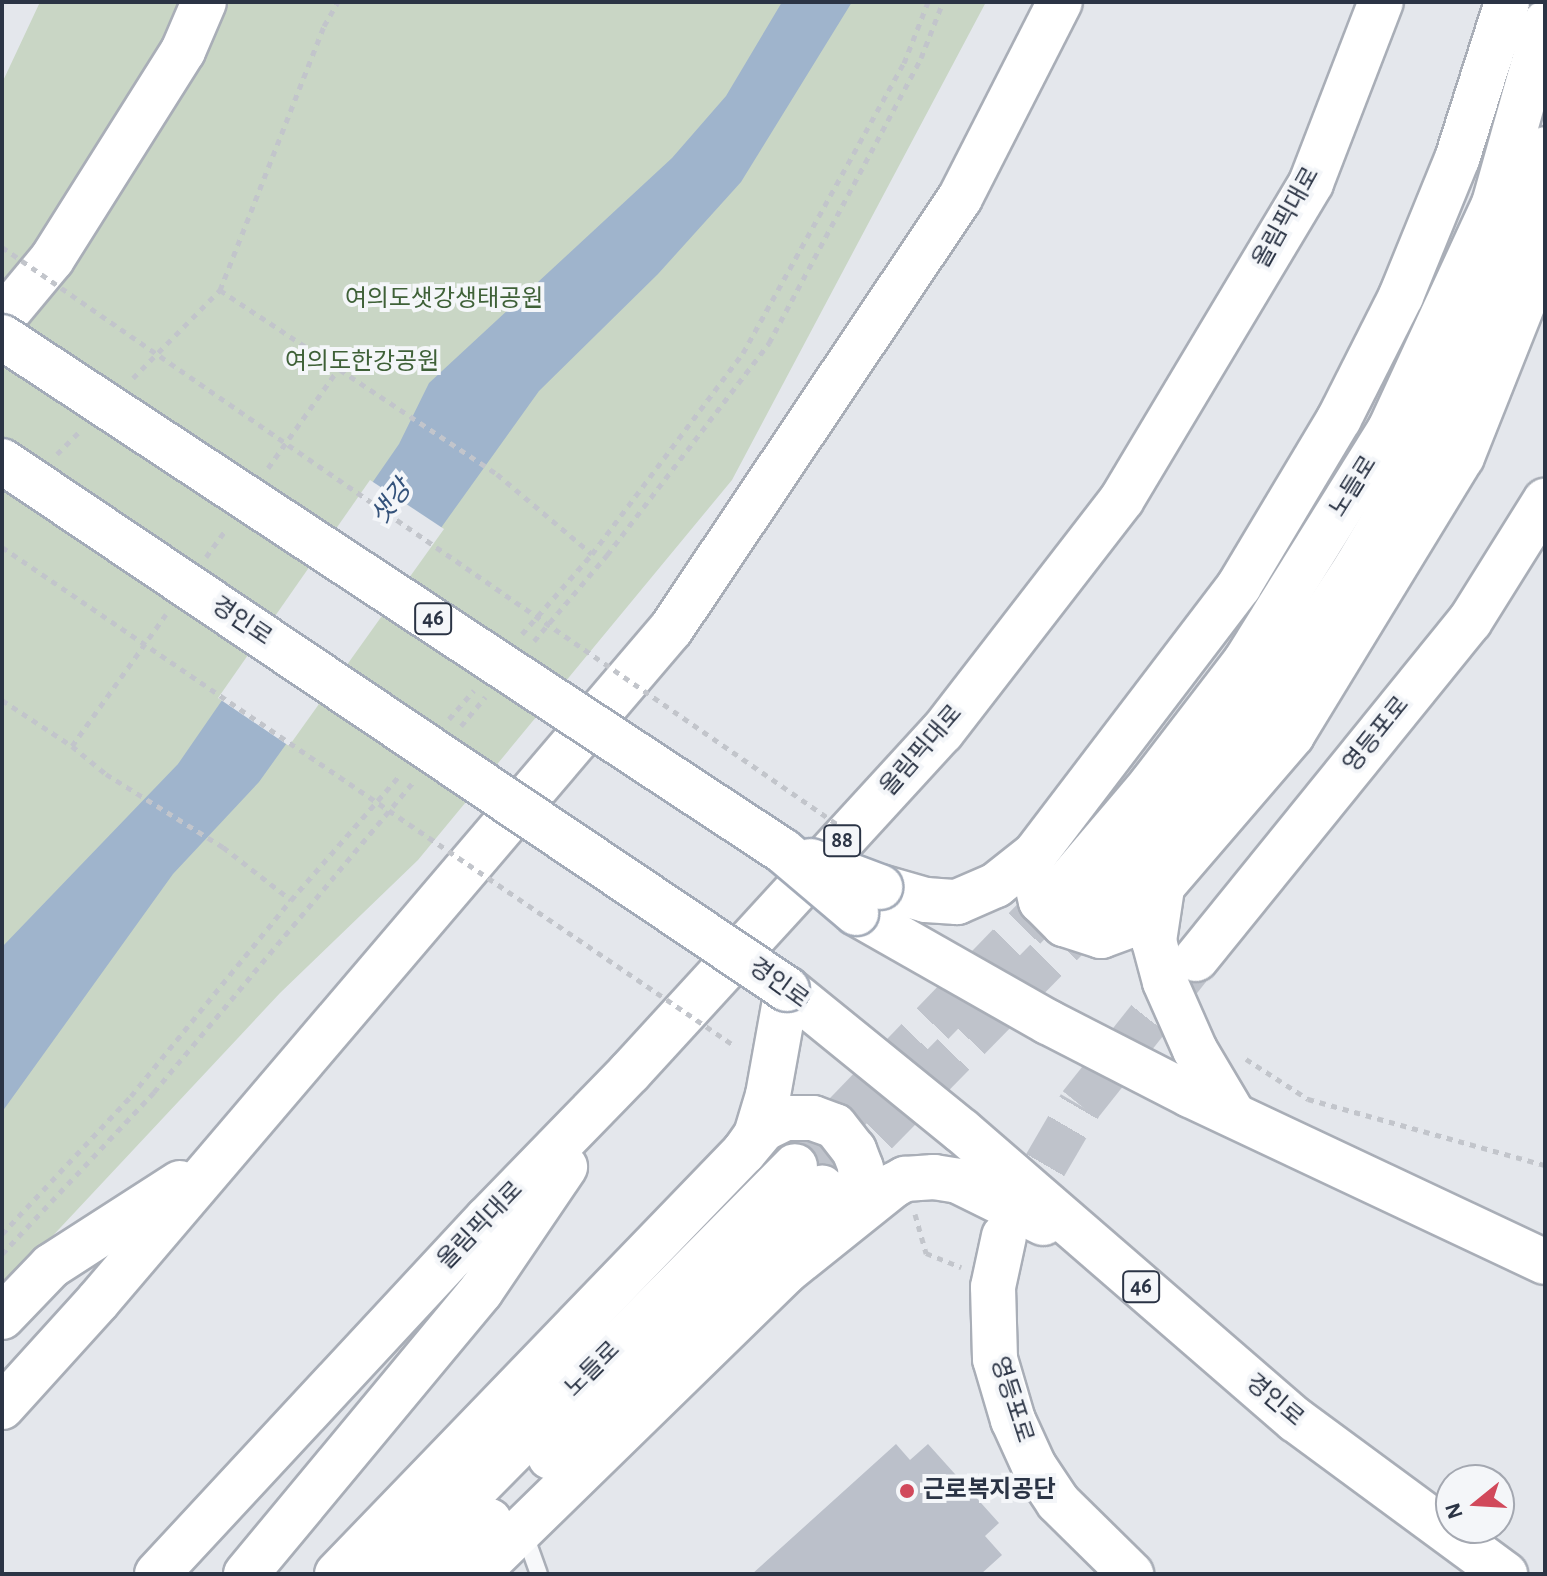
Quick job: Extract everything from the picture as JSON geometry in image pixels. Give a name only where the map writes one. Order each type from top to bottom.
[{"type":"main road","points":[[60,372],[2,320],[52,259],[183,51],[204,2]]},
{"type":"main road","points":[[2,1407],[98,1301],[215,1160],[671,629],[960,198],[1060,2]]},
{"type":"main road","name":"올림픽대로","points":[[157,1574],[476,1230],[630,1072],[942,732],[1122,499],[1311,183],[1381,2]]},
{"type":"main road","points":[[868,900],[957,902],[996,885],[1035,854],[1239,586],[1339,419],[1401,296],[1457,159],[1507,2]]},
{"type":"main road","name":"노들로","points":[[1545,23],[1494,204],[1390,429],[1245,662],[1152,783],[1073,906],[1180,812],[1273,694],[1357,566],[1428,446],[1517,239],[1545,149]]},
{"type":"main road","points":[[1035,854],[1035,880],[1041,901],[1064,924],[1101,936],[1128,926],[1292,735],[1462,457],[1545,248]]},
{"type":"main road","name":"46","points":[[2,337],[60,372],[783,851],[868,900],[1047,1021],[1233,1114],[1545,1262]]},
{"type":"main road","name":"경인로","points":[[2,461],[787,989],[962,1131],[1296,1420],[1505,1574]]},
{"type":"main road","name":"영등포로","points":[[1196,959],[1470,621],[1545,501]]},
{"type":"main road","points":[[1162,888],[1154,941],[1165,982],[1195,1050],[1233,1114]]},
{"type":"main road","points":[[744,1152],[756,1135],[768,1095],[787,989]]},
{"type":"main road","points":[[246,1574],[481,1291],[630,1072]]},
{"type":"main road","points":[[337,1574],[763,1129],[786,1118],[813,1118],[835,1126],[854,1150],[861,1168],[858,1189],[821,1192]]},
{"type":"main road","points":[[2,1317],[51,1266],[215,1160]]},
{"type":"main road","points":[[821,1192],[905,1179],[934,1177],[958,1181],[1099,1251]]},
{"type":"main road","points":[[476,1574],[522,1525],[784,1273],[821,1192]]},
{"type":"main road","name":"노들로","points":[[391,1574],[821,1192]]},
{"type":"main road","name":"노들로","points":[[438,1574],[547,1460],[821,1192]]},
{"type":"main road","name":"영등포로","points":[[1004,1236],[993,1287],[995,1359],[1013,1420],[1034,1466],[1058,1502],[1131,1574]]},
{"type":"lane","points":[[522,1525],[539,1574]]},
{"type":"path","points":[[338,2],[324,26],[220,290],[497,474],[592,554]]},
{"type":"path","points":[[2,247],[859,839]]},
{"type":"path","points":[[2,547],[732,1044]]},
{"type":"path","points":[[72,746],[106,774],[223,847],[291,900]]},
{"type":"path","points":[[1248,1061],[1308,1099],[1545,1165]]},
{"type":"path","points":[[913,1209],[926,1253]]},
{"type":"green space","name":"여의도한강공원","points":[[40,2],[986,2],[732,480],[418,860],[280,993],[2,1290],[2,83]]},
{"type":"water","name":"샛강","points":[[782,2],[852,2],[741,182],[658,274],[539,391],[259,782],[173,874],[2,1112],[2,947],[178,764],[399,444],[429,383],[672,158],[726,96]]},
{"type":"pier","points":[[370,480],[444,529],[289,746],[218,698]]},
{"type":"building","name":"근로복지공단","points":[[896,1444],[910,1460],[928,1444],[999,1523],[985,1536],[1002,1555],[981,1574],[752,1574]]},
{"type":"tunnel","points":[[795,1166],[1058,894]]},
{"type":"tunnel","points":[[830,1180],[1088,917]]},
{"type":"tunnel","points":[[1012,1222],[1080,1105],[1192,964]]},
{"type":"place","name":"근로복지공단","points":[[907,1491]]},
{"type":"park label","name":"여의도샛강생태공원","points":[[444,300]]}]
